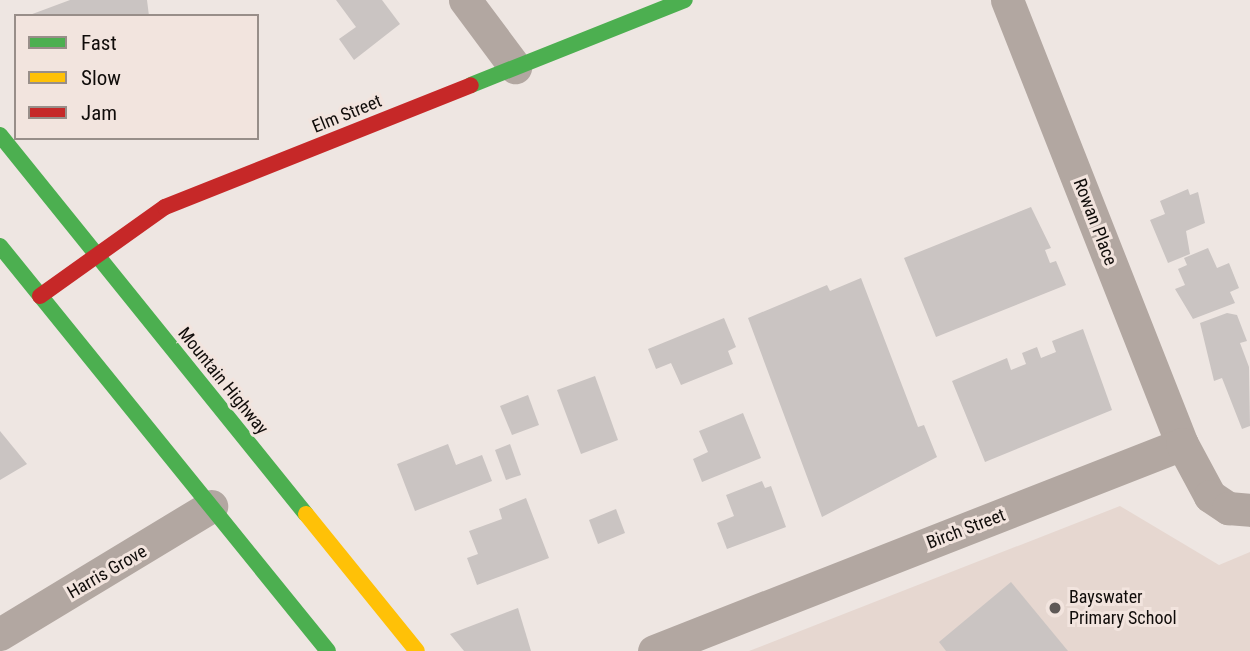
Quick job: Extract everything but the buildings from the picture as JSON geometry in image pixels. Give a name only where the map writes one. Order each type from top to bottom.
[{"type":"main road","name":"Elm Street","points":[[40,296],[95,252],[165,206],[685,0]]},
{"type":"main road","name":"Mountain Highway","points":[[0,135],[417,651]]},
{"type":"main road","points":[[0,246],[328,651]]},
{"type":"street","points":[[465,0],[515,67]]},
{"type":"street","name":"Rowan Place","points":[[1007,0],[1182,444]]},
{"type":"street","points":[[1182,444],[1210,496],[1228,508],[1250,510]]},
{"type":"street","name":"Birch Street","points":[[654,651],[1182,444]]},
{"type":"street","name":"Harris Grove","points":[[0,634],[211,506]]},
{"type":"shaded area","name":"Bayswater Primary School","points":[[1120,506],[1219,565],[1250,552],[1250,651],[749,651]]},
{"type":"traffic: fast","points":[[471,85],[685,0]]},
{"type":"traffic: fast","points":[[0,135],[306,514]]},
{"type":"traffic: fast","points":[[0,246],[328,651]]},
{"type":"traffic: slow","points":[[306,514],[417,651]]},
{"type":"traffic: jam","points":[[40,296],[165,207],[471,85]]},
{"type":"place","name":"Bayswater Primary School","points":[[1055,608]]}]
